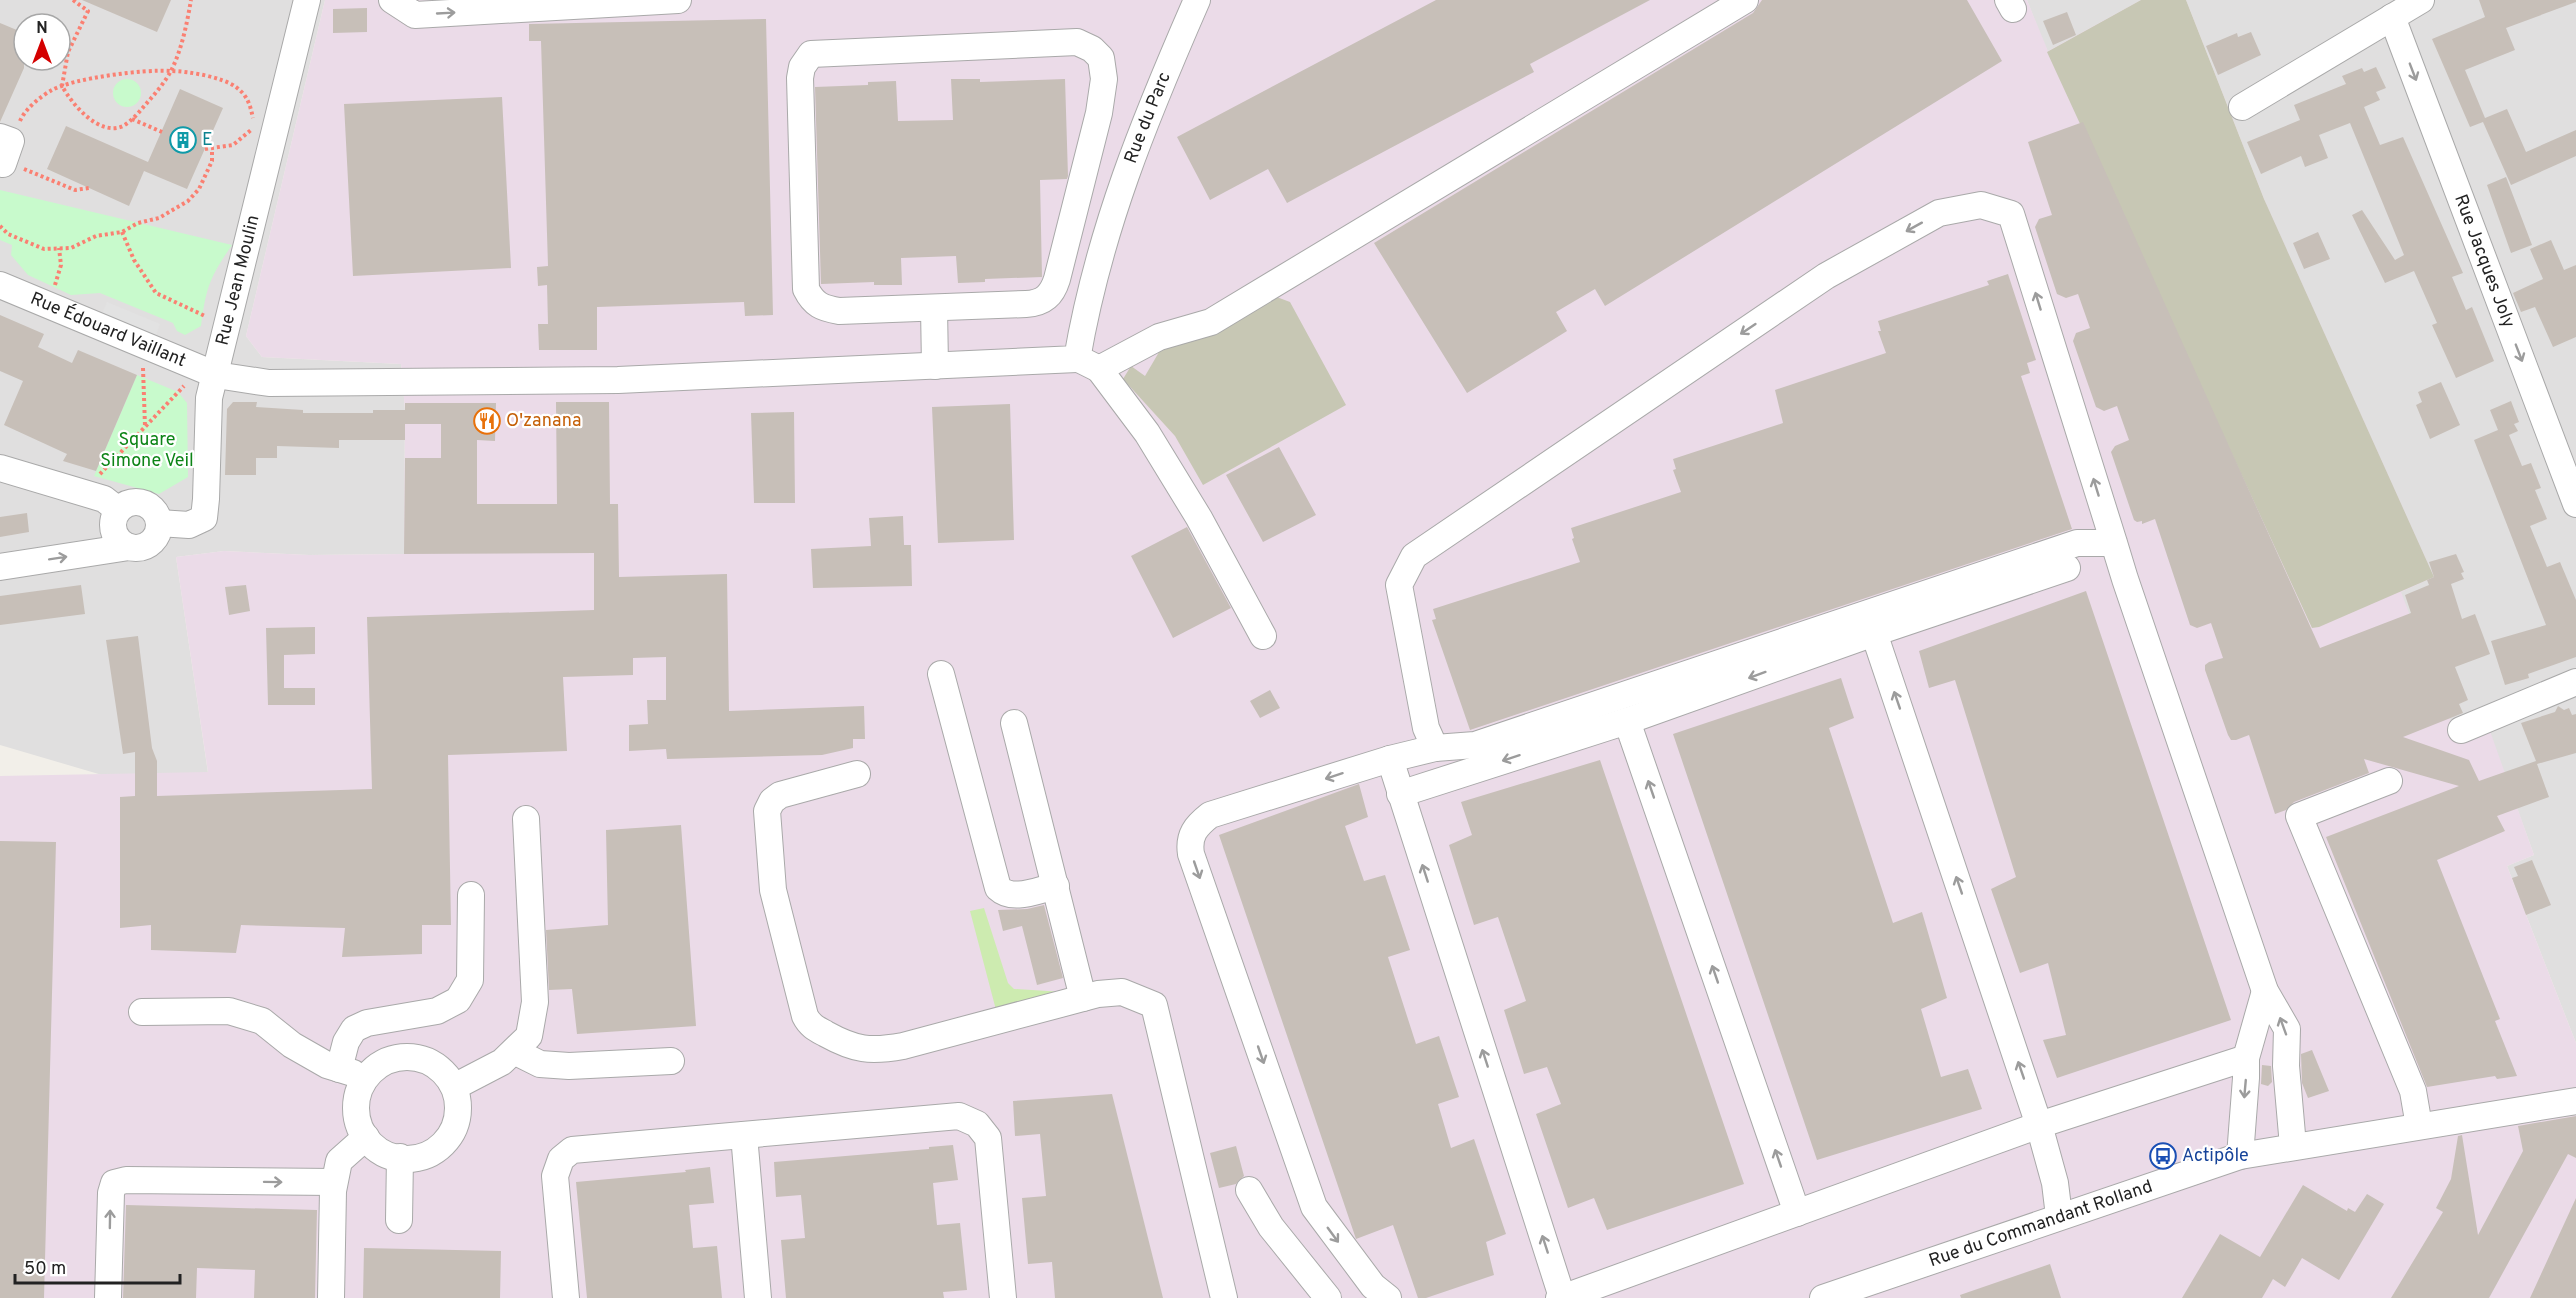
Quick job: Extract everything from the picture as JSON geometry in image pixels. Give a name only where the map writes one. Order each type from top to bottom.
[{"type":"street","name":"Rue Jean Moulin","points":[[159,523],[189,525],[204,518],[209,398],[307,0]]},
{"type":"street","points":[[392,0],[415,15],[622,1],[678,0]]},
{"type":"street","name":"Rue du Parc","points":[[1088,364],[1104,238],[1126,169],[1197,0]]},
{"type":"street","points":[[1263,636],[1199,518],[1147,433],[1088,364],[1159,337],[1211,322],[1745,0]]},
{"type":"street","points":[[2242,107],[2421,0]]},
{"type":"street","name":"Rue Jacques Joly","points":[[2392,18],[2576,504]]},
{"type":"street","points":[[1077,42],[1092,49],[1101,58],[1104,79],[1099,113],[1054,290],[1047,298],[1036,304],[934,308],[839,311],[820,307],[811,299],[806,289],[801,66],[811,54],[820,52],[1077,42]]},
{"type":"street","points":[[1435,748],[1426,728],[1400,585],[1414,556],[1826,276],[1939,213],[1981,205],[2011,214],[2114,543],[2265,991],[2287,1029],[2286,1066],[2293,1146]]},
{"type":"street","name":"Rue Édouard Vaillant","points":[[0,285],[216,375],[269,383],[618,380],[935,366],[1088,364]]},
{"type":"street","points":[[934,308],[935,366]]},
{"type":"street","points":[[0,468],[104,499],[118,510]]},
{"type":"street","points":[[0,567],[147,546],[158,532],[159,523],[157,514],[143,503],[134,502],[118,510],[114,518],[115,536],[129,547]]},
{"type":"street","points":[[1388,1298],[1373,1286],[1314,1207],[1190,844],[1195,827],[1210,815],[1390,759],[1435,748],[1475,745],[2078,543],[2114,543]]},
{"type":"street","points":[[1400,794],[1628,721],[1874,633],[2067,568]]},
{"type":"street","points":[[1874,633],[2039,1125],[2055,1183],[2059,1216]]},
{"type":"street","points":[[941,674],[998,888],[1012,896],[1056,886]]},
{"type":"street","points":[[2461,730],[2576,682]]},
{"type":"street","points":[[1628,721],[1797,1213]]},
{"type":"street","points":[[1014,723],[1083,998]]},
{"type":"street","points":[[1390,759],[1561,1298],[2039,1125],[2246,1058]]},
{"type":"street","points":[[857,774],[780,795],[772,801],[766,811],[773,890],[809,1024],[849,1047],[876,1051],[903,1046],[1083,998],[1122,992],[1154,1005],[1224,1298]]},
{"type":"street","points":[[2389,781],[2299,816],[2413,1091],[2419,1126]]},
{"type":"street","points":[[454,1087],[502,1062],[529,1036],[535,1002],[526,819]]},
{"type":"street","points":[[339,1069],[345,1042],[354,1029],[367,1023],[437,1011],[458,1000],[470,980],[471,895]]},
{"type":"street","points":[[2240,1156],[2246,1058],[2265,991]]},
{"type":"street","points":[[142,1012],[229,1011],[262,1021],[292,1045],[327,1065],[366,1077]]},
{"type":"street","points":[[514,1051],[540,1065],[569,1066],[671,1061]]},
{"type":"street","points":[[416,1057],[439,1067],[454,1087],[458,1111],[450,1135],[431,1153],[418,1157],[400,1157],[379,1150],[366,1137],[357,1117],[356,1103],[366,1077],[388,1060],[416,1057]]},
{"type":"street","name":"Rue du Commandant Rolland","points":[[1823,1298],[2240,1156],[2576,1101]]},
{"type":"street","points":[[566,1298],[555,1176],[561,1159],[572,1150],[959,1116],[977,1125],[988,1138],[1003,1298]]},
{"type":"street","points":[[744,1135],[758,1298]]},
{"type":"street","points":[[331,1298],[334,1182],[339,1161],[366,1137]]},
{"type":"street","points":[[399,1220],[400,1157]]},
{"type":"street","points":[[108,1298],[111,1193],[114,1183],[126,1180],[334,1182]]},
{"type":"street","points":[[1249,1190],[1271,1227],[1307,1275],[1328,1298]]},
{"type":"path","points":[[73,0],[88,11],[68,52],[62,86],[69,97],[103,127],[121,127],[132,119],[171,70],[186,27],[191,0]]},
{"type":"path","points":[[89,188],[75,190],[4,150],[24,113],[52,90],[62,86],[81,80],[171,70],[208,76],[235,86],[248,99],[257,126],[233,145],[212,150],[205,149]]},
{"type":"path","points":[[132,119],[162,132]]},
{"type":"path","points":[[0,226],[8,234],[44,249],[72,248],[96,236],[122,231],[138,223],[159,218],[188,201],[199,189],[212,160],[212,150]]},
{"type":"path","points":[[122,231],[134,260],[156,293],[178,305],[203,313],[210,320]]},
{"type":"path","points":[[45,304],[61,265],[59,248]]},
{"type":"path","points":[[142,345],[145,427]]},
{"type":"path","points":[[82,492],[184,386],[216,375]]},
{"type":"shaded area","points":[[0,0],[325,0],[246,336],[262,357],[401,364],[405,410],[404,554],[309,555],[224,551],[176,557],[208,773],[102,775],[0,745]]},
{"type":"shaded area","points":[[325,0],[2027,0],[2048,51],[2141,0],[2186,0],[2264,199],[2434,577],[2401,592],[2459,743],[2490,731],[2534,855],[2507,866],[2576,1043],[2576,1298],[0,1298],[0,776],[208,772],[176,557],[224,551],[309,555],[404,554],[405,410],[401,364],[262,357],[246,336]]},
{"type":"shaded area","points":[[2027,0],[2141,0],[2047,52]]},
{"type":"shaded area","points":[[2141,0],[2186,0],[2264,199],[2434,577],[2319,627],[2312,628],[2047,52]]},
{"type":"shaded area","points":[[2186,0],[2576,0],[2576,1043],[2507,866],[2534,855],[2489,731],[2459,744],[2400,592],[2264,199]]},
{"type":"shaded area","points":[[1274,296],[1290,302],[1346,405],[1203,485],[1175,436],[1123,379],[1131,366],[1145,376],[1162,347]]},
{"type":"shaded area","points":[[107,302],[160,324],[154,341],[100,318]]},
{"type":"green space","points":[[127,79],[137,83],[141,93],[137,103],[127,107],[117,103],[113,93],[117,83]]},
{"type":"green space","points":[[0,190],[232,245],[210,283],[201,326],[185,335],[177,331],[173,323],[100,293],[71,295],[28,275],[11,255],[12,245],[0,240]]},
{"type":"green space","name":"Square Simone Veil","points":[[137,375],[178,392],[187,403],[188,477],[159,494],[94,476]]},
{"type":"green space","points":[[984,908],[1008,983],[1014,989],[1064,992],[996,1010],[970,911]]},
{"type":"building","points":[[82,0],[171,0],[157,32]]},
{"type":"building","points":[[1436,0],[1650,0],[1530,64],[1534,72],[1287,203],[1268,169],[1210,200],[1177,137]]},
{"type":"building","points":[[1762,0],[1967,0],[2002,61],[1605,306],[1595,289],[1556,312],[1567,331],[1467,393],[1374,243],[1753,13]]},
{"type":"building","points":[[2479,0],[2576,0],[2576,2],[2506,28],[2515,50],[2465,70],[2485,118],[2507,109],[2526,152],[2576,130],[2576,156],[2511,185],[2483,122],[2470,127],[2432,39],[2485,17]]},
{"type":"building","points":[[367,8],[367,32],[333,33],[333,9]]},
{"type":"building","points":[[2067,12],[2076,35],[2053,45],[2043,21]]},
{"type":"building","points":[[766,19],[773,315],[745,316],[744,302],[597,307],[597,350],[539,350],[538,324],[548,324],[547,285],[538,286],[537,267],[548,266],[541,41],[529,41],[529,24]]},
{"type":"building","points":[[0,23],[12,28],[12,72],[22,72],[0,122]]},
{"type":"building","points":[[2251,32],[2261,55],[2218,75],[2206,46],[2237,33],[2238,37]]},
{"type":"building","points":[[2376,67],[2386,88],[2376,92],[2380,100],[2364,107],[2380,145],[2403,137],[2463,273],[2452,277],[2466,310],[2472,307],[2494,361],[2456,378],[2432,325],[2437,323],[2414,271],[2385,283],[2352,215],[2362,210],[2395,260],[2404,255],[2350,123],[2319,135],[2328,158],[2305,167],[2301,156],[2261,174],[2247,142],[2300,120],[2294,105],[2346,84],[2342,76],[2362,68],[2364,72]]},
{"type":"building","points":[[951,79],[980,79],[980,82],[1065,79],[1068,176],[1067,179],[1040,180],[1042,277],[985,279],[985,282],[958,283],[956,256],[901,258],[902,285],[874,285],[874,282],[821,284],[815,87],[868,85],[868,82],[896,81],[898,121],[953,120]]},
{"type":"building","name":"E","points":[[180,89],[223,108],[187,189],[144,171],[129,206],[47,169],[66,126],[148,162]]},
{"type":"building","points":[[502,97],[511,268],[353,276],[344,104]]},
{"type":"building","points":[[2083,122],[2320,648],[2411,613],[2405,595],[2429,585],[2427,580],[2434,577],[2429,562],[2456,554],[2464,572],[2461,573],[2464,579],[2451,584],[2462,619],[2475,614],[2490,654],[2455,667],[2468,700],[2459,704],[2463,713],[2403,737],[2469,760],[2479,781],[2536,761],[2521,723],[2555,712],[2558,706],[2564,710],[2569,708],[2572,715],[2576,714],[2576,753],[2537,764],[2549,797],[2497,816],[2505,831],[2437,860],[2500,1019],[2495,1021],[2517,1076],[2497,1079],[2495,1076],[2427,1087],[2326,837],[2459,786],[2364,759],[2369,773],[2294,802],[2286,810],[2275,814],[2249,735],[2231,740],[2228,735],[2205,670],[2205,665],[2209,662],[2223,658],[2211,623],[2197,628],[2190,625],[2155,519],[2142,524],[2142,521],[2134,520],[2111,452],[2115,446],[2129,440],[2117,406],[2104,411],[2096,407],[2073,341],[2076,333],[2090,328],[2078,294],[2066,298],[2057,294],[2035,227],[2039,219],[2052,215],[2028,142]]},
{"type":"building","points":[[2506,177],[2532,245],[2511,253],[2487,185]]},
{"type":"building","points":[[2318,232],[2330,259],[2304,269],[2293,243]]},
{"type":"building","points":[[2551,240],[2564,270],[2576,265],[2576,337],[2553,347],[2535,307],[2521,312],[2513,293],[2543,279],[2530,249]]},
{"type":"building","points":[[2008,274],[2036,360],[2027,363],[2030,373],[2021,376],[2072,529],[1470,730],[1432,620],[1436,619],[1433,609],[1580,562],[1572,539],[1574,538],[1571,528],[1681,492],[1673,470],[1676,469],[1673,459],[1783,423],[1775,390],[1886,353],[1878,331],[1881,331],[1878,321],[1989,285],[1987,281]]},
{"type":"building","points":[[0,315],[44,334],[38,347],[72,363],[78,350],[137,375],[96,471],[63,461],[67,454],[4,425],[23,381],[0,371]]},
{"type":"building","points":[[2441,382],[2460,425],[2430,439],[2416,405],[2422,402],[2418,392]]},
{"type":"building","points":[[2511,401],[2519,422],[2514,424],[2518,431],[2509,435],[2522,466],[2531,463],[2541,488],[2535,490],[2547,519],[2530,526],[2547,567],[2560,562],[2576,600],[2576,657],[2528,674],[2529,678],[2505,685],[2491,641],[2546,625],[2474,440],[2498,430],[2490,410]]},
{"type":"building","points":[[233,402],[257,402],[256,407],[303,410],[303,413],[373,413],[373,410],[405,410],[405,403],[496,403],[495,441],[477,440],[477,504],[557,504],[556,402],[609,402],[610,504],[618,504],[619,577],[727,574],[729,711],[864,706],[865,739],[853,739],[853,748],[822,755],[667,759],[666,749],[629,751],[629,725],[648,724],[647,700],[666,700],[666,657],[633,658],[633,675],[563,677],[567,751],[448,755],[451,925],[422,925],[422,954],[342,957],[345,928],[241,925],[236,953],[151,950],[151,925],[120,928],[120,797],[135,796],[135,752],[123,754],[106,640],[138,636],[152,748],[157,761],[157,796],[372,789],[367,617],[594,610],[594,553],[404,554],[405,458],[441,458],[441,424],[405,424],[405,440],[339,440],[339,448],[277,446],[277,458],[256,458],[256,475],[225,475],[227,409]]},
{"type":"building","points":[[1010,404],[1014,540],[938,543],[932,407]]},
{"type":"building","points":[[794,412],[795,503],[754,503],[751,413]]},
{"type":"building","points":[[1279,447],[1316,515],[1263,542],[1226,475]]},
{"type":"building","points":[[27,513],[29,532],[0,537],[0,517]]},
{"type":"building","points":[[903,516],[904,545],[911,545],[912,586],[813,588],[811,549],[871,546],[869,518]]},
{"type":"building","points":[[1187,527],[1231,608],[1173,638],[1131,556]]},
{"type":"building","points":[[81,585],[85,614],[0,625],[0,596]]},
{"type":"building","points":[[246,585],[250,611],[229,615],[225,587]]},
{"type":"building","points":[[2086,591],[2231,1020],[2057,1078],[2043,1040],[2066,1035],[2048,963],[2020,973],[1991,889],[2016,877],[1955,680],[1929,688],[1919,651]]},
{"type":"building","points":[[315,627],[315,654],[284,655],[284,688],[315,688],[315,705],[268,705],[266,628]]},
{"type":"building","points":[[1841,678],[1854,718],[1829,728],[1893,923],[1922,912],[1947,998],[1921,1009],[1941,1077],[1968,1069],[1982,1109],[1817,1160],[1673,734]]},
{"type":"building","points":[[1270,690],[1280,708],[1260,718],[1250,701]]},
{"type":"building","points":[[1600,760],[1744,1184],[1607,1230],[1594,1198],[1568,1208],[1536,1114],[1561,1104],[1547,1067],[1524,1074],[1504,1010],[1526,1001],[1498,917],[1474,925],[1449,845],[1472,835],[1461,802]]},
{"type":"building","points":[[1359,784],[1368,817],[1345,826],[1364,881],[1385,875],[1410,950],[1388,957],[1416,1044],[1439,1036],[1459,1097],[1438,1104],[1451,1148],[1474,1139],[1506,1234],[1486,1242],[1494,1275],[1426,1298],[1418,1298],[1393,1225],[1356,1239],[1219,835]]},
{"type":"building","points":[[681,825],[696,1026],[577,1034],[572,989],[549,990],[546,930],[608,925],[606,830]]},
{"type":"building","points":[[0,841],[56,842],[44,1298],[0,1298]]},
{"type":"building","points":[[2532,860],[2551,905],[2526,915],[2512,878],[2518,876],[2514,867]]},
{"type":"building","points":[[1044,905],[1063,978],[1037,985],[1022,926],[1003,931],[998,910],[1027,909]]},
{"type":"building","points":[[2312,1050],[2329,1091],[2308,1098],[2302,1083],[2301,1054]]},
{"type":"building","points":[[2262,1065],[2271,1066],[2272,1082],[2268,1086],[2261,1084]]},
{"type":"building","points":[[1112,1094],[1163,1298],[1055,1298],[1052,1262],[1028,1264],[1022,1198],[1046,1196],[1040,1134],[1015,1136],[1013,1101]]},
{"type":"building","points":[[2576,1116],[2576,1158],[2568,1154],[2489,1298],[2391,1298],[2443,1212],[2436,1208],[2451,1179],[2458,1136],[2462,1135],[2478,1235],[2523,1151],[2518,1126]]},
{"type":"building","points":[[953,1145],[958,1180],[933,1183],[937,1225],[960,1223],[967,1290],[943,1292],[944,1298],[786,1298],[781,1240],[805,1238],[801,1195],[776,1197],[774,1162]]},
{"type":"building","points":[[1236,1146],[1244,1176],[1236,1184],[1219,1188],[1210,1153]]},
{"type":"building","points":[[710,1167],[714,1203],[689,1205],[693,1248],[717,1246],[722,1298],[587,1298],[576,1182],[686,1172],[685,1170]]},
{"type":"building","points":[[2303,1185],[2347,1211],[2348,1208],[2355,1212],[2367,1194],[2384,1204],[2339,1280],[2302,1258],[2285,1287],[2273,1279],[2262,1298],[2182,1298],[2220,1234],[2260,1257]]},
{"type":"building","points":[[2576,1198],[2576,1298],[2530,1298]]},
{"type":"building","points":[[126,1205],[317,1210],[315,1298],[254,1298],[255,1270],[197,1268],[196,1298],[123,1298]]},
{"type":"building","points":[[364,1248],[501,1251],[500,1298],[363,1298]]},
{"type":"building","points":[[2050,1264],[2061,1298],[1961,1298],[1960,1295]]},
{"type":"place","name":"E","points":[[183,140]]},
{"type":"place","name":"O'zanana","points":[[487,421]]},
{"type":"place","name":"Actipôle","points":[[2163,1156]]}]
